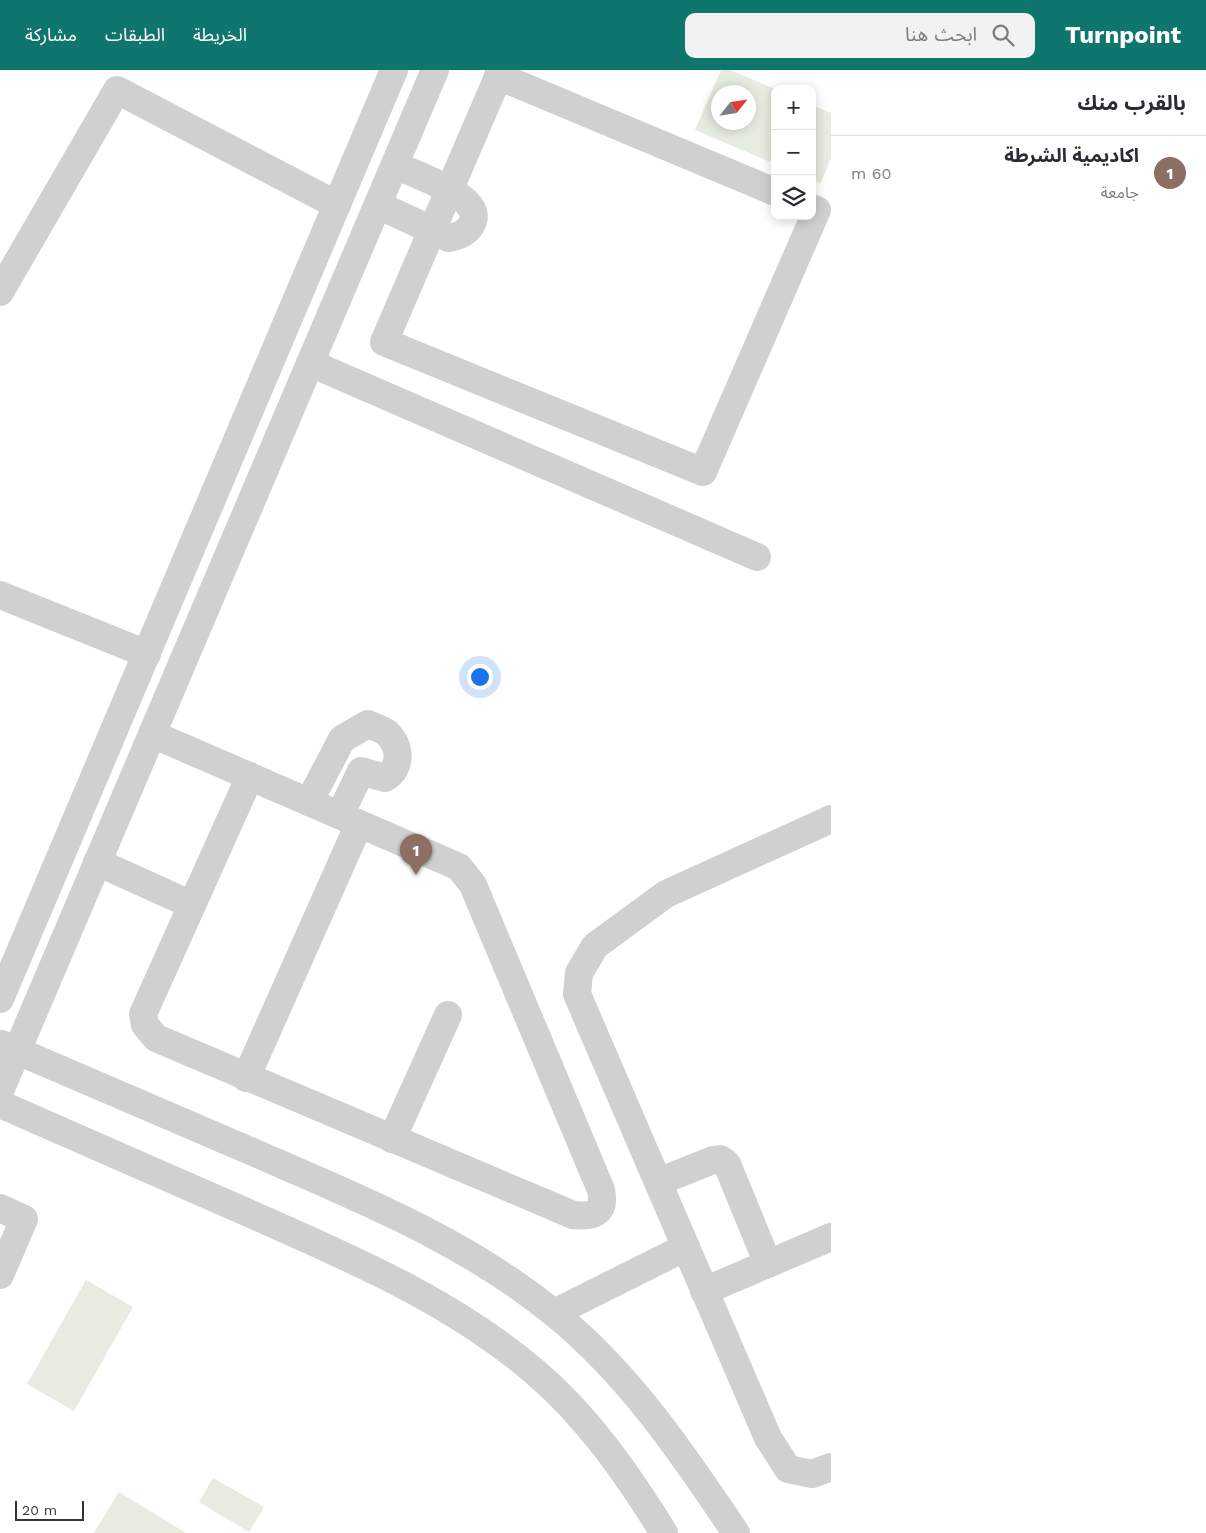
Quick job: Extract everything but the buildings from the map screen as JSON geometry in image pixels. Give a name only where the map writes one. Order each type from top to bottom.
[{"type":"street","points":[[0,999],[394,70]]},
{"type":"street","points":[[0,1091],[8,1047],[97,862],[435,70]]},
{"type":"street","points":[[449,190],[500,73],[771,190]]},
{"type":"street","points":[[0,292],[117,90],[337,205]]},
{"type":"street","points":[[378,205],[449,238],[459,236],[468,230],[473,223],[475,215],[472,207],[460,194],[395,165]]},
{"type":"street","points":[[432,231],[384,342],[704,472],[813,220]]},
{"type":"street","points":[[310,364],[757,557]]},
{"type":"street","points":[[0,595],[147,654]]},
{"type":"street","points":[[246,1078],[350,820],[361,772],[385,778],[394,773],[398,764],[397,755],[386,732],[368,724],[342,739],[309,802]]},
{"type":"street","points":[[152,734],[250,776],[459,867],[473,885],[601,1190],[602,1205],[592,1215],[573,1215],[246,1078],[162,1042],[145,1025],[143,1014],[250,776]]},
{"type":"street","points":[[831,819],[666,894],[595,946],[579,973],[577,994],[768,1438],[788,1469],[812,1474],[831,1467]]},
{"type":"street","points":[[97,862],[192,905]]},
{"type":"street","points":[[392,1139],[448,1015]]},
{"type":"street","points":[[8,1047],[353,1195],[452,1244],[503,1276],[554,1313],[593,1348],[671,1436],[736,1533]]},
{"type":"street","points":[[0,1104],[360,1262],[433,1300],[468,1321],[536,1373],[588,1425],[636,1488],[664,1533]]},
{"type":"street","points":[[658,1182],[713,1160],[720,1159],[727,1164],[768,1264]]},
{"type":"street","points":[[0,1208],[24,1218],[0,1275]]},
{"type":"street","points":[[704,1291],[831,1237]]},
{"type":"street","points":[[554,1313],[686,1247]]},
{"type":"shaded area","points":[[721,70],[730,70],[771,87],[771,162],[695,130],[711,93],[711,130],[756,130],[756,85],[714,85]]},
{"type":"shaded area","points":[[816,107],[831,113],[831,158],[821,183],[816,181]]},
{"type":"shaded area","points":[[86,1280],[133,1307],[74,1411],[27,1384]]},
{"type":"shaded area","points":[[213,1478],[264,1507],[249,1532],[199,1502]]},
{"type":"shaded area","points":[[119,1492],[186,1533],[94,1533]]},
{"type":"place","name":"اكاديمية الشرطة","points":[[416,875]]}]
